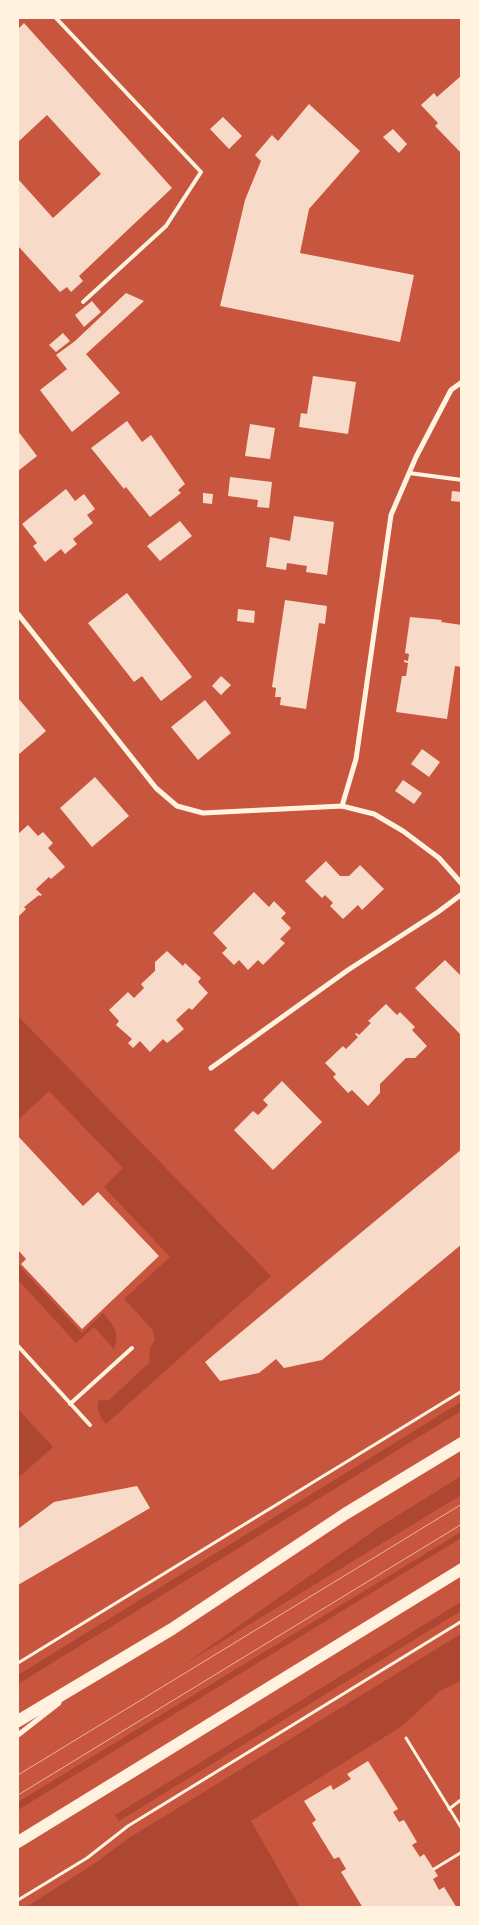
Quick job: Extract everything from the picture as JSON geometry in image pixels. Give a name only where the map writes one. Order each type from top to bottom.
[{"type":"main road","points":[[18,1721],[172,1629],[346,1514],[462,1443]]},
{"type":"main road","points":[[18,1842],[462,1569]]},
{"type":"street","points":[[342,806],[356,758],[391,514],[409,473],[451,390],[462,382]]},
{"type":"street","points":[[18,614],[156,788],[177,806],[203,813],[342,806],[374,814],[403,831],[439,858],[462,884]]},
{"type":"street","points":[[211,1068],[348,970],[438,912],[462,894]]},
{"type":"street","points":[[18,1735],[91,1679]]},
{"type":"lane","points":[[56,18],[201,172],[166,226],[83,302]]},
{"type":"lane","points":[[409,473],[462,480]]},
{"type":"lane","points":[[18,1346],[90,1425]]},
{"type":"lane","points":[[70,1404],[132,1348]]},
{"type":"path","points":[[18,1663],[462,1391]]},
{"type":"path","points":[[18,1900],[87,1858],[128,1826],[462,1622]]},
{"type":"path","points":[[406,1738],[462,1829]]},
{"type":"path","points":[[449,1809],[462,1800]]},
{"type":"path","points":[[434,1869],[462,1852]]},
{"type":"shaded area","points":[[18,1016],[271,1276],[106,1424],[99,1413],[99,1400],[109,1400],[149,1363],[150,1348],[155,1340],[152,1329],[124,1299],[170,1257],[104,1187],[123,1168],[49,1091],[18,1120]]},
{"type":"shaded area","points":[[18,1265],[82,1333],[103,1313],[115,1330],[116,1344],[114,1349],[94,1327],[76,1343],[18,1280]]},
{"type":"shaded area","points":[[461,1402],[461,1411],[18,1684],[18,1675]]},
{"type":"shaded area","points":[[18,1409],[53,1447],[18,1478]]},
{"type":"shaded area","points":[[461,1476],[461,1495],[185,1664],[376,1529]]},
{"type":"shaded area","points":[[461,1532],[461,1538],[18,1810],[18,1802]]},
{"type":"shaded area","points":[[461,1602],[461,1611],[119,1821],[115,1815]]},
{"type":"shaded area","points":[[461,1634],[461,1681],[440,1691],[402,1726],[251,1821],[300,1907],[26,1907],[94,1864],[129,1838]]},
{"type":"building","points":[[24,23],[172,188],[79,276],[83,281],[71,292],[67,287],[60,292],[18,246],[18,179],[53,218],[101,174],[47,115],[18,142],[18,29]]},
{"type":"building","points":[[462,75],[462,154],[435,126],[438,123],[421,105],[434,93],[437,97]]},
{"type":"building","points":[[309,104],[360,151],[309,209],[300,253],[414,275],[400,342],[220,306],[245,200],[261,161],[255,155],[272,135],[278,141]]},
{"type":"building","points":[[223,117],[242,136],[229,149],[210,129]]},
{"type":"building","points":[[393,129],[407,144],[399,153],[383,137]]},
{"type":"building","points":[[126,293],[144,301],[86,354],[120,393],[72,432],[40,390],[67,369],[56,355],[75,341]]},
{"type":"building","points":[[92,301],[101,312],[84,327],[75,315]]},
{"type":"building","points":[[63,333],[70,341],[56,352],[49,345]]},
{"type":"building","points":[[313,376],[356,382],[348,434],[299,427],[301,413],[307,414]]},
{"type":"building","points":[[127,421],[142,442],[151,435],[185,484],[178,490],[181,493],[150,517],[126,487],[124,489],[91,448]]},
{"type":"building","points":[[250,424],[275,428],[270,459],[245,456]]},
{"type":"building","points":[[18,431],[37,456],[18,471]]},
{"type":"building","points":[[230,477],[272,482],[269,508],[257,507],[258,500],[228,496]]},
{"type":"building","points":[[66,489],[75,501],[84,494],[95,509],[87,515],[93,523],[73,539],[77,544],[65,554],[61,549],[45,562],[33,546],[37,543],[22,524]]},
{"type":"building","points":[[452,491],[462,492],[462,502],[451,501]]},
{"type":"building","points":[[203,493],[213,494],[212,504],[203,503]]},
{"type":"building","points":[[294,516],[334,522],[327,575],[306,572],[307,566],[287,563],[286,570],[266,567],[270,537],[290,541]]},
{"type":"building","points":[[180,521],[192,536],[160,561],[147,546]]},
{"type":"building","points":[[127,593],[192,677],[161,701],[142,676],[134,682],[88,623]]},
{"type":"building","points":[[285,600],[327,606],[325,624],[319,623],[306,709],[280,705],[281,697],[275,697],[276,688],[272,687]]},
{"type":"building","points":[[238,609],[255,611],[254,623],[237,621]]},
{"type":"building","points":[[410,617],[442,620],[441,622],[462,625],[462,667],[455,666],[447,719],[396,712],[402,676],[406,676],[408,663],[404,662],[404,660],[408,661],[409,654],[405,653]]},
{"type":"building","points":[[221,676],[231,685],[221,695],[212,686]]},
{"type":"building","points":[[18,698],[46,731],[18,755]]},
{"type":"building","points":[[205,700],[231,733],[198,760],[171,727]]},
{"type":"building","points":[[422,749],[440,762],[429,777],[411,764]]},
{"type":"building","points":[[95,777],[129,816],[92,847],[60,808]]},
{"type":"building","points":[[403,780],[422,793],[414,804],[395,791]]},
{"type":"building","points":[[28,825],[38,836],[43,832],[53,843],[48,848],[65,867],[51,879],[49,877],[36,889],[42,895],[39,895],[24,907],[26,909],[18,917],[18,834]]},
{"type":"building","points":[[326,861],[340,876],[349,876],[360,865],[384,889],[362,910],[358,905],[343,919],[330,906],[333,903],[325,895],[322,898],[305,881]]},
{"type":"building","points":[[254,892],[269,907],[274,901],[286,913],[281,918],[291,928],[280,939],[285,943],[263,965],[258,960],[248,970],[239,960],[234,965],[222,953],[227,948],[213,933]]},
{"type":"building","points":[[167,951],[183,966],[185,963],[201,978],[198,982],[208,993],[192,1010],[189,1008],[176,1020],[184,1029],[167,1043],[163,1039],[150,1052],[140,1041],[133,1048],[128,1043],[132,1039],[116,1025],[119,1021],[109,1010],[128,992],[134,998],[144,988],[141,984],[155,971],[155,962]]},
{"type":"building","points":[[445,960],[462,977],[462,1036],[415,988]]},
{"type":"building","points":[[386,1004],[397,1015],[400,1012],[415,1027],[412,1030],[427,1046],[415,1058],[406,1058],[380,1084],[380,1093],[368,1106],[352,1090],[348,1093],[333,1077],[336,1074],[325,1063],[343,1046],[346,1049],[358,1037],[355,1034],[359,1035],[371,1023],[368,1021]]},
{"type":"building","points":[[282,1081],[322,1122],[273,1170],[234,1130],[253,1111],[258,1115],[268,1105],[263,1100]]},
{"type":"building","points":[[18,1136],[83,1206],[98,1192],[159,1256],[82,1329],[21,1264],[26,1259],[18,1250]]},
{"type":"building","points":[[462,1149],[462,1244],[322,1360],[284,1368],[276,1359],[259,1373],[220,1381],[205,1362]]},
{"type":"building","points":[[137,1486],[150,1508],[18,1585],[18,1529],[54,1502]]},
{"type":"building","points":[[368,1761],[398,1809],[393,1812],[399,1822],[404,1820],[417,1842],[412,1845],[420,1857],[424,1854],[438,1876],[433,1879],[439,1890],[444,1887],[457,1908],[363,1908],[341,1872],[346,1869],[339,1857],[334,1859],[312,1823],[316,1820],[304,1801],[331,1785],[333,1790],[351,1779],[347,1774]]},
{"type":"tram line","points":[[18,1775],[462,1504]]},
{"type":"tram line","points":[[18,1795],[462,1524]]}]
